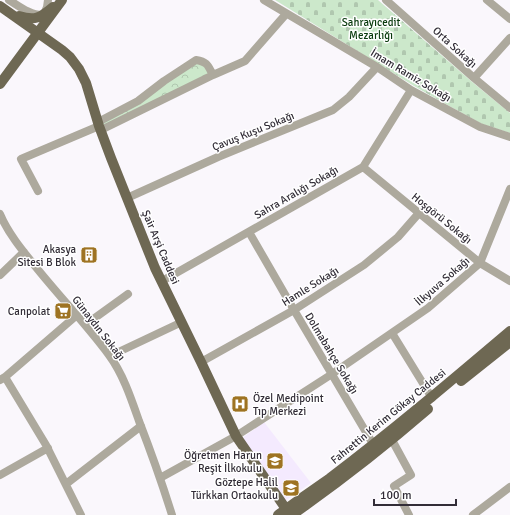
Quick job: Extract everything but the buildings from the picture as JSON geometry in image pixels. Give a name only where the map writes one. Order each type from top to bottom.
[{"type":"main road","points":[[11,13],[30,19],[37,18],[62,0]]},
{"type":"main road","points":[[0,84],[62,0]]},
{"type":"main road","name":"Şair Arşi Caddesi","points":[[0,6],[62,50],[70,57],[79,69],[86,83],[99,126],[127,198],[162,281],[236,436],[286,514]]},
{"type":"main road","points":[[11,13],[24,27],[27,35],[26,46],[19,59]]},
{"type":"main road","name":"Fahrettin Kerim Gökay Caddesi","points":[[286,514],[432,398],[510,331]]},
{"type":"main road","name":"Fahrettin Kerim Gökay Caddesi","points":[[286,514],[322,494],[392,440],[510,342]]},
{"type":"street","points":[[9,0],[38,15],[43,15],[47,7],[48,0]]},
{"type":"street","name":"İmam Ramiz Sokağı","points":[[264,0],[411,90],[480,127],[510,137]]},
{"type":"street","name":"Orta Sokağı","points":[[386,0],[510,108]]},
{"type":"street","points":[[487,0],[510,19]]},
{"type":"street","points":[[38,191],[21,159],[245,61],[286,14]]},
{"type":"street","points":[[474,78],[510,38]]},
{"type":"street","points":[[99,126],[138,101],[164,81],[196,60],[208,64],[213,75]]},
{"type":"street","name":"Çavuş Kuşu Sokağı","points":[[127,198],[230,152],[333,110],[350,97],[377,68]]},
{"type":"street","name":"Sahra Aralığı Sokağı","points":[[162,281],[363,167],[411,90]]},
{"type":"street","name":"Hoşgörü Sokağı","points":[[363,167],[480,263],[510,281]]},
{"type":"street","name":"İlkyuva Sokağı","points":[[160,478],[236,436],[332,374],[428,308],[480,263],[510,189]]},
{"type":"street","name":"Hamle Sokağı","points":[[201,362],[294,310],[364,265],[398,237],[419,213]]},
{"type":"street","name":"Günaydın Sokağı","points":[[0,214],[4,224],[24,252],[110,356],[121,374],[160,478],[172,515]]},
{"type":"street","name":"Dolmabahçe Sokağı","points":[[249,232],[373,444]]},
{"type":"street","points":[[0,275],[24,252]]},
{"type":"street","points":[[85,325],[128,294]]},
{"type":"street","points":[[77,315],[2,379],[48,448],[81,515]]},
{"type":"street","points":[[110,356],[182,322]]},
{"type":"street","points":[[392,333],[432,398]]},
{"type":"street","points":[[66,484],[141,426]]},
{"type":"street","points":[[392,440],[411,475],[394,486],[409,515]]},
{"type":"street","points":[[0,475],[48,448]]},
{"type":"street","points":[[473,515],[510,488]]},
{"type":"shaded area","name":"Öğretmen Harun Reşit İlkokulu","points":[[264,422],[311,483],[285,501],[241,439]]},
{"type":"green space","name":"Sahrayıcedit Mezarlığı","points":[[275,0],[378,0],[510,113],[510,133],[482,124],[442,102]]},
{"type":"green space","points":[[196,61],[202,63],[211,76],[104,127],[102,121]]},
{"type":"place","name":"Akasya Sitesi B Blok","points":[[89,255]]},
{"type":"place","name":"Canpolat","points":[[63,311]]},
{"type":"place","name":"Özel Medipoint Tıp Merkezi","points":[[240,404]]},
{"type":"place","name":"Öğretmen Harun Reşit İlkokulu","points":[[275,461]]},
{"type":"place","name":"Göztepe Halil Türkkan Ortaokulu","points":[[291,488]]}]
